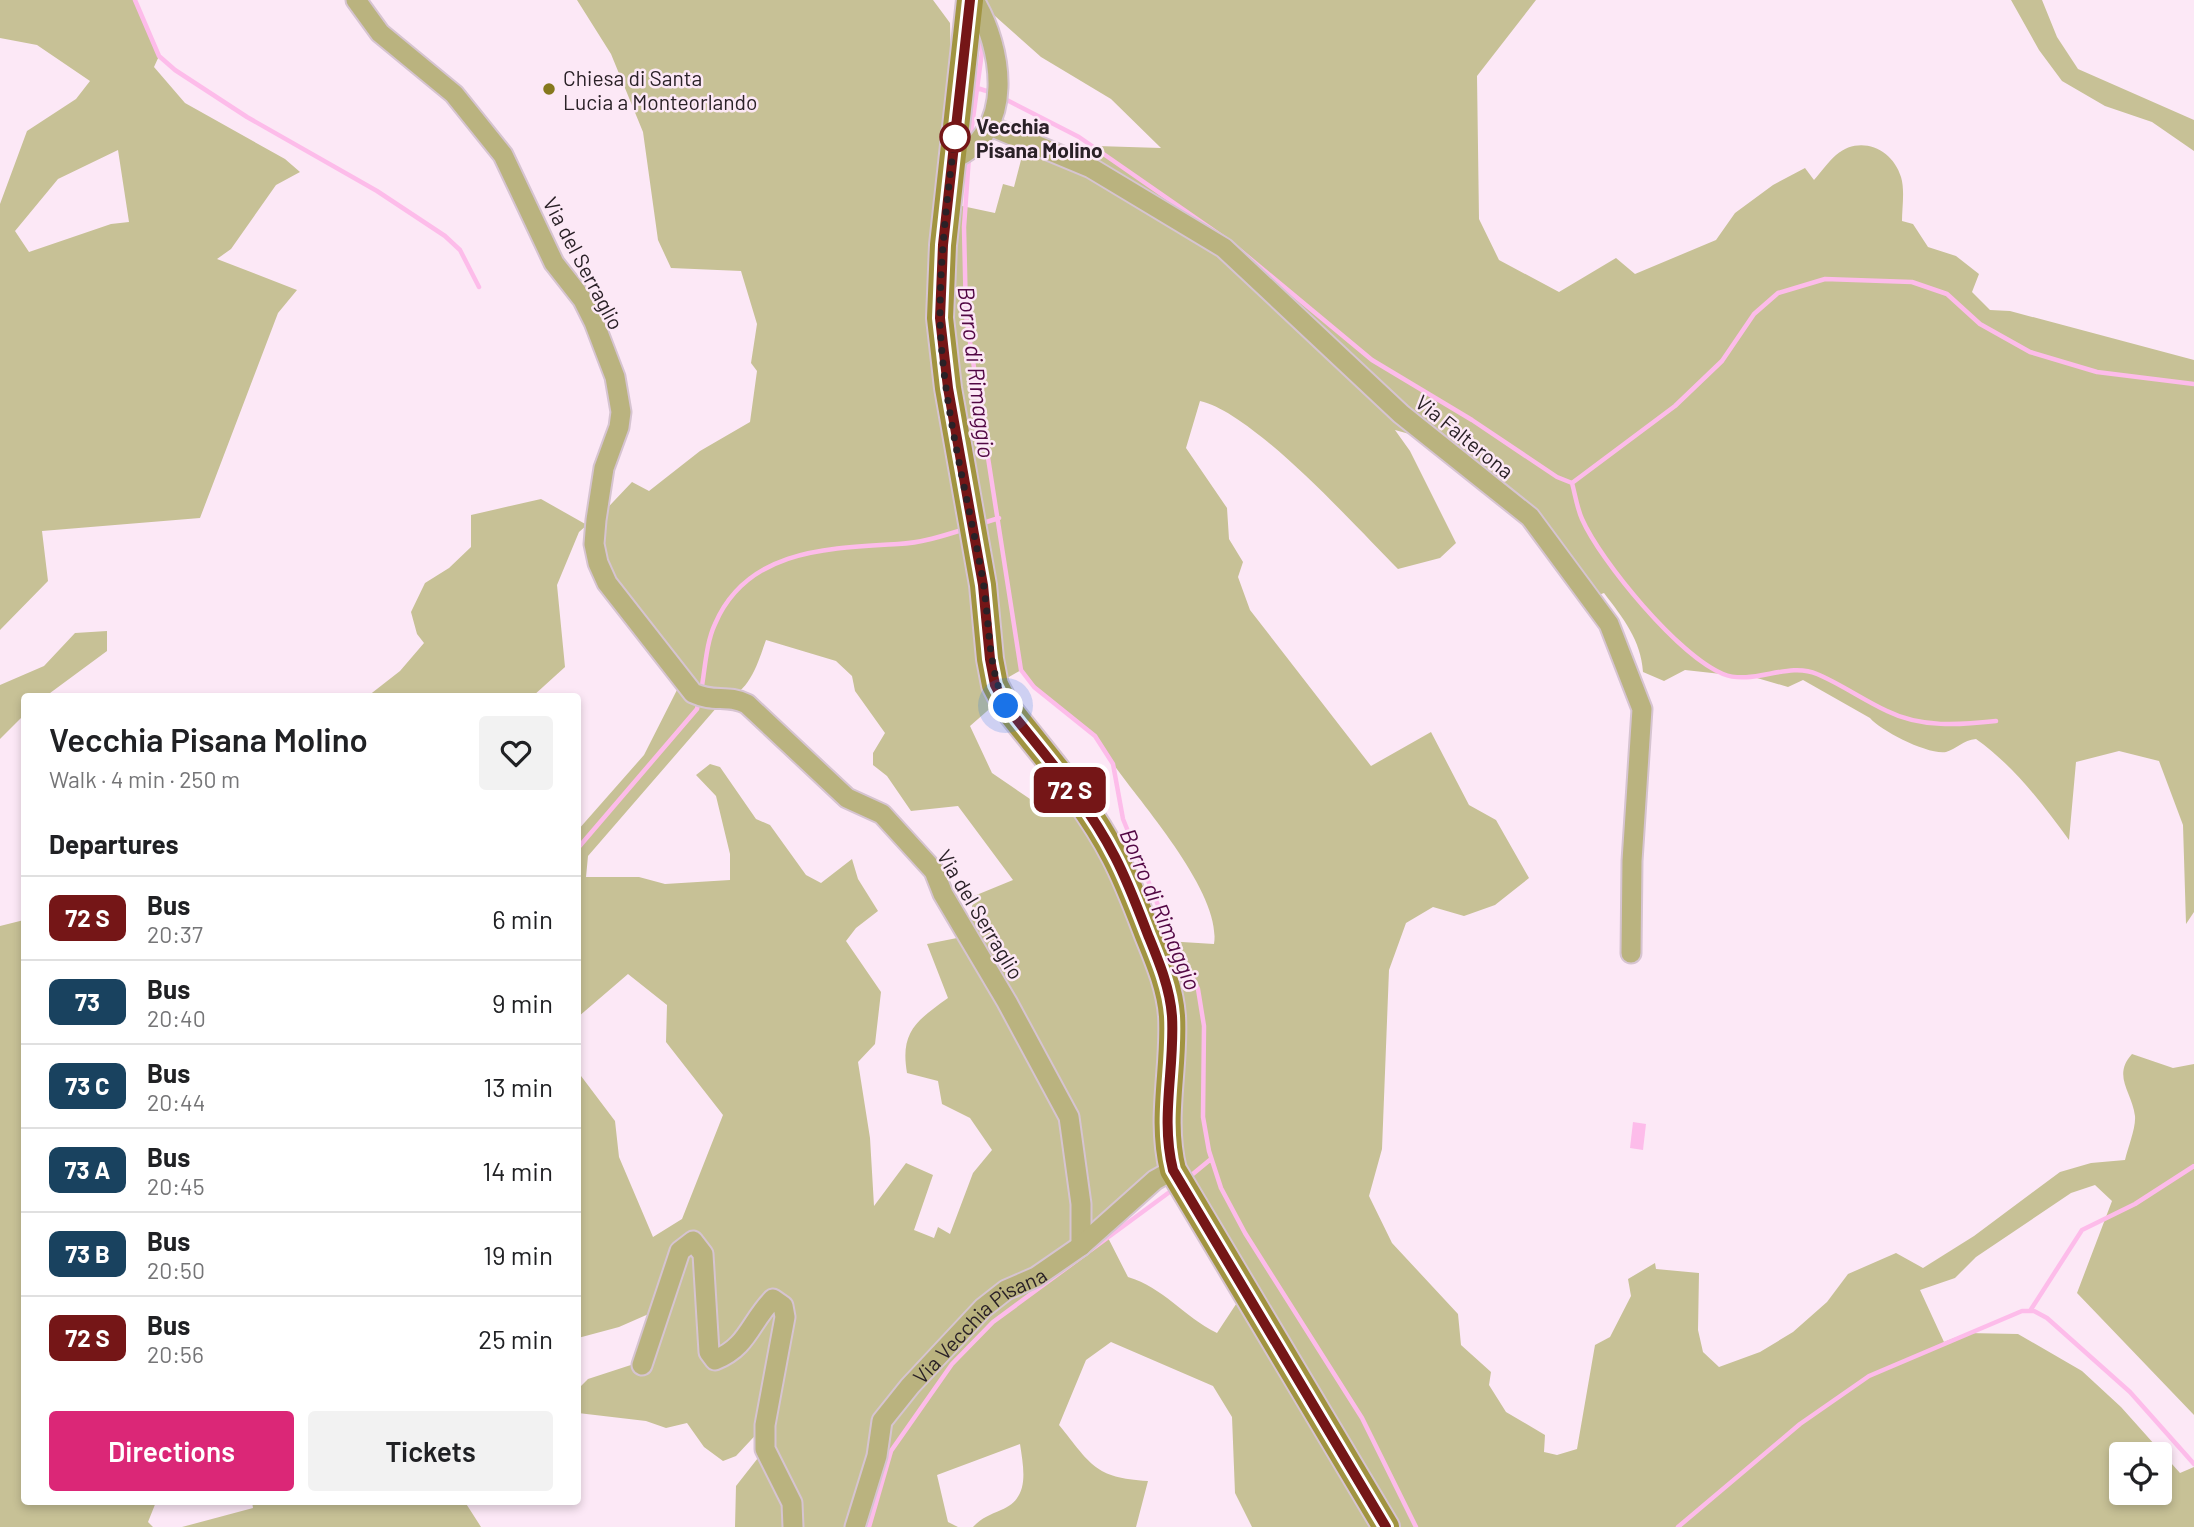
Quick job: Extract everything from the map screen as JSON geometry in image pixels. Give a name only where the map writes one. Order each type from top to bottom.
[{"type":"main road","points":[[972,0],[943,245],[943,345],[983,585],[995,685],[1006,706],[1095,823],[1108,845],[1160,965],[1168,990],[1172,1017],[1167,1147],[1173,1170],[1386,1527]]},
{"type":"street","name":"Via del Serraglio","points":[[355,0],[380,33],[454,94],[503,155],[554,263],[583,300],[594,322],[615,377],[621,412],[619,427],[604,468],[594,544],[598,563],[607,583],[700,697],[733,697],[747,704],[847,798],[882,814],[934,871],[943,894],[1007,1002],[1069,1117],[1081,1204],[1081,1247]]},
{"type":"street","points":[[953,159],[977,145],[990,126],[996,102],[998,59],[987,21],[972,0]]},
{"type":"street","name":"Via Falterona","points":[[990,126],[1091,168],[1224,248],[1401,414],[1530,517],[1609,624],[1642,709],[1632,861],[1631,953]]},
{"type":"street","name":"Via Vecchia Pisana","points":[[855,1527],[877,1456],[882,1421],[909,1386],[983,1308],[1006,1290],[1037,1277],[1081,1247],[1155,1180],[1173,1170]]},
{"type":"street","points":[[642,1365],[680,1251],[693,1241],[703,1254],[709,1352],[715,1360],[746,1340],[762,1310],[773,1299],[783,1306],[785,1317],[765,1425],[765,1448],[792,1503],[793,1527]]},
{"type":"shaded area","points":[[0,0],[135,0],[159,56],[154,67],[185,103],[285,159],[300,172],[276,185],[231,249],[217,259],[297,290],[278,313],[200,518],[42,531],[48,581],[0,630],[0,204],[27,131],[76,99],[90,81],[37,45],[0,38]],"holes":[[[118,150],[129,222],[111,224],[29,252],[15,231],[58,179]]]},
{"type":"shaded area","points":[[577,0],[933,0],[950,23],[953,159],[948,203],[995,213],[1003,184],[1014,187],[1021,160],[1034,143],[1064,156],[1097,146],[1161,148],[1111,99],[1041,57],[977,0],[1536,0],[1477,76],[1479,219],[1499,260],[1559,292],[1616,258],[1635,274],[1716,240],[1735,213],[1773,185],[1805,168],[1814,180],[1836,155],[1845,149],[1865,145],[1883,152],[1897,167],[1903,188],[1902,221],[1913,224],[1928,247],[1956,256],[1979,274],[1972,292],[1990,310],[2010,311],[2194,360],[2194,912],[2186,924],[2183,825],[2159,761],[2119,751],[2076,762],[2069,840],[2015,773],[1976,739],[1946,752],[1928,750],[1894,735],[1870,718],[1803,680],[1788,687],[1757,678],[1685,670],[1664,681],[1643,672],[1635,640],[1618,611],[1604,593],[1593,597],[1516,498],[1420,437],[1395,430],[1410,451],[1456,543],[1440,558],[1398,569],[1275,448],[1248,426],[1222,410],[1200,401],[1186,448],[1227,508],[1229,539],[1243,562],[1238,577],[1250,610],[1371,766],[1431,732],[1469,805],[1496,820],[1529,878],[1495,905],[1464,916],[1433,907],[1406,923],[1389,970],[1382,1149],[1369,1196],[1392,1243],[1458,1314],[1461,1345],[1491,1372],[1489,1385],[1506,1412],[1545,1435],[1544,1452],[1557,1455],[1577,1449],[1595,1345],[1610,1337],[1631,1296],[1628,1279],[1655,1263],[1656,1269],[1699,1273],[1698,1330],[1703,1352],[1719,1367],[1760,1352],[1793,1332],[1827,1302],[1848,1274],[1896,1253],[1923,1268],[1974,1236],[2060,1172],[2091,1163],[2125,1160],[2135,1116],[2123,1077],[2126,1062],[2132,1054],[2173,1068],[2194,1064],[2194,1415],[2077,1293],[2112,1201],[2095,1185],[2071,1193],[1976,1257],[1955,1278],[1920,1290],[1944,1342],[1967,1333],[2018,1334],[2082,1371],[2121,1407],[2152,1442],[2109,1442],[2109,1505],[2172,1505],[2172,1464],[2180,1473],[2194,1467],[2194,1527],[1252,1527],[1235,1493],[1232,1417],[1213,1386],[1111,1342],[1086,1360],[1059,1425],[1095,1467],[1116,1476],[1148,1481],[1136,1527],[973,1527],[982,1519],[1010,1505],[1021,1491],[1023,1464],[1020,1444],[937,1475],[948,1522],[958,1527],[735,1527],[736,1486],[765,1449],[764,1426],[736,1456],[723,1461],[704,1447],[687,1423],[666,1428],[646,1421],[581,1413],[581,1386],[588,1379],[637,1363],[660,1309],[619,1327],[581,1337],[581,1076],[615,1121],[619,1157],[653,1237],[682,1219],[723,1115],[666,1042],[667,1005],[628,974],[581,1014],[581,827],[644,755],[681,682],[607,583],[596,520],[632,482],[649,491],[700,451],[750,422],[757,371],[751,363],[757,324],[741,271],[671,268],[658,240],[643,132],[611,54]],"holes":[[[766,640],[836,661],[852,676],[855,691],[885,733],[873,753],[873,765],[887,776],[911,811],[958,806],[1013,880],[974,896],[967,936],[927,944],[948,998],[919,1021],[908,1037],[905,1059],[907,1073],[938,1081],[942,1104],[970,1118],[992,1150],[973,1173],[950,1234],[938,1227],[934,1238],[914,1230],[933,1175],[906,1163],[874,1206],[870,1138],[858,1062],[875,1044],[881,992],[846,941],[856,928],[878,911],[858,879],[852,859],[821,883],[806,875],[770,825],[756,819],[720,767],[710,764],[696,775],[716,796],[730,854],[730,880],[665,884],[639,877],[586,877],[588,856],[724,699],[733,696],[747,683]],[[1021,670],[1096,737],[1178,851],[1206,901],[1213,924],[1214,944],[1150,940],[1063,781],[1033,801],[992,773],[970,726],[1002,698],[995,685]],[[1173,1170],[1244,1292],[1217,1333],[1152,1288],[1128,1277],[1102,1226]]]},
{"type":"shaded area","points":[[2011,0],[2042,0],[2057,37],[2078,69],[2194,120],[2194,151],[2152,122],[2105,106],[2062,81],[2039,50]]},
{"type":"shaded area","points":[[541,499],[587,525],[579,532],[557,585],[565,667],[536,693],[372,693],[400,671],[424,643],[417,634],[411,612],[425,583],[449,568],[471,547],[471,515]]},
{"type":"shaded area","points":[[107,631],[107,651],[50,693],[21,693],[21,718],[0,739],[0,685],[44,666],[75,633]]},
{"type":"shaded area","points":[[21,921],[21,1505],[155,1505],[148,1522],[153,1527],[0,1527],[0,926]]},
{"type":"shaded area","points":[[1633,1122],[1646,1124],[1643,1150],[1630,1148]]},
{"type":"shaded area","points":[[252,1505],[467,1505],[481,1527],[182,1527],[253,1508]]},
{"type":"waterway","points":[[135,0],[159,56],[175,70],[247,117],[377,191],[445,236],[460,250],[479,287]]},
{"type":"waterway","name":"Borro di Rimaggio","points":[[970,141],[982,52],[978,32]]},
{"type":"waterway","points":[[977,88],[993,93]]},
{"type":"waterway","points":[[1003,98],[1079,137],[1226,239]]},
{"type":"waterway","name":"Borro di Rimaggio","points":[[969,156],[964,227],[966,316],[1021,670],[1034,687],[1095,736],[1113,764],[1123,819],[1162,915],[1198,989],[1204,1026],[1203,1117],[1209,1151],[1221,1188],[1245,1233],[1362,1418],[1416,1527]]},
{"type":"waterway","points":[[1236,247],[1372,360],[1472,420],[1557,477],[1572,483]]},
{"type":"waterway","points":[[1572,483],[1675,406],[1722,361],[1754,314],[1778,293],[1825,279],[1912,282],[1947,294],[1980,324],[2030,352],[2097,372],[2194,384]]},
{"type":"waterway","points":[[1572,483],[1582,519],[1606,559],[1643,606],[1705,664],[1734,677],[1806,671],[1826,678],[1887,711],[1927,723],[1996,721]]},
{"type":"waterway","points":[[980,524],[999,518]]},
{"type":"waterway","points":[[701,692],[712,631],[729,599],[747,580],[792,557],[818,551],[915,542],[965,529]]},
{"type":"waterway","points":[[581,844],[697,709],[699,700]]},
{"type":"waterway","points":[[1188,1178],[1211,1159]]},
{"type":"waterway","points":[[2030,1311],[2082,1230],[2135,1204],[2194,1166]]},
{"type":"waterway","points":[[869,1527],[891,1451],[952,1364],[993,1322],[1175,1188]]},
{"type":"waterway","points":[[1678,1527],[1800,1424],[1869,1376],[2022,1311],[2034,1311],[2047,1318],[2130,1392],[2194,1464]]},
{"type":"bus line","points":[[970,0],[943,245],[940,318],[948,388],[983,585],[995,685],[1006,706],[1095,823],[1115,857],[1160,965],[1168,990],[1172,1017],[1167,1147],[1173,1170],[1386,1527]]},
{"type":"place","name":"Chiesa di Santa Lucia a Monteorlando","points":[[549,89]]},
{"type":"place","name":"Vecchia Pisana Molino","points":[[955,137]]},
{"type":"route","points":[[955,137],[943,245],[940,318],[948,388],[983,585],[990,659],[995,685],[1006,706]]}]
